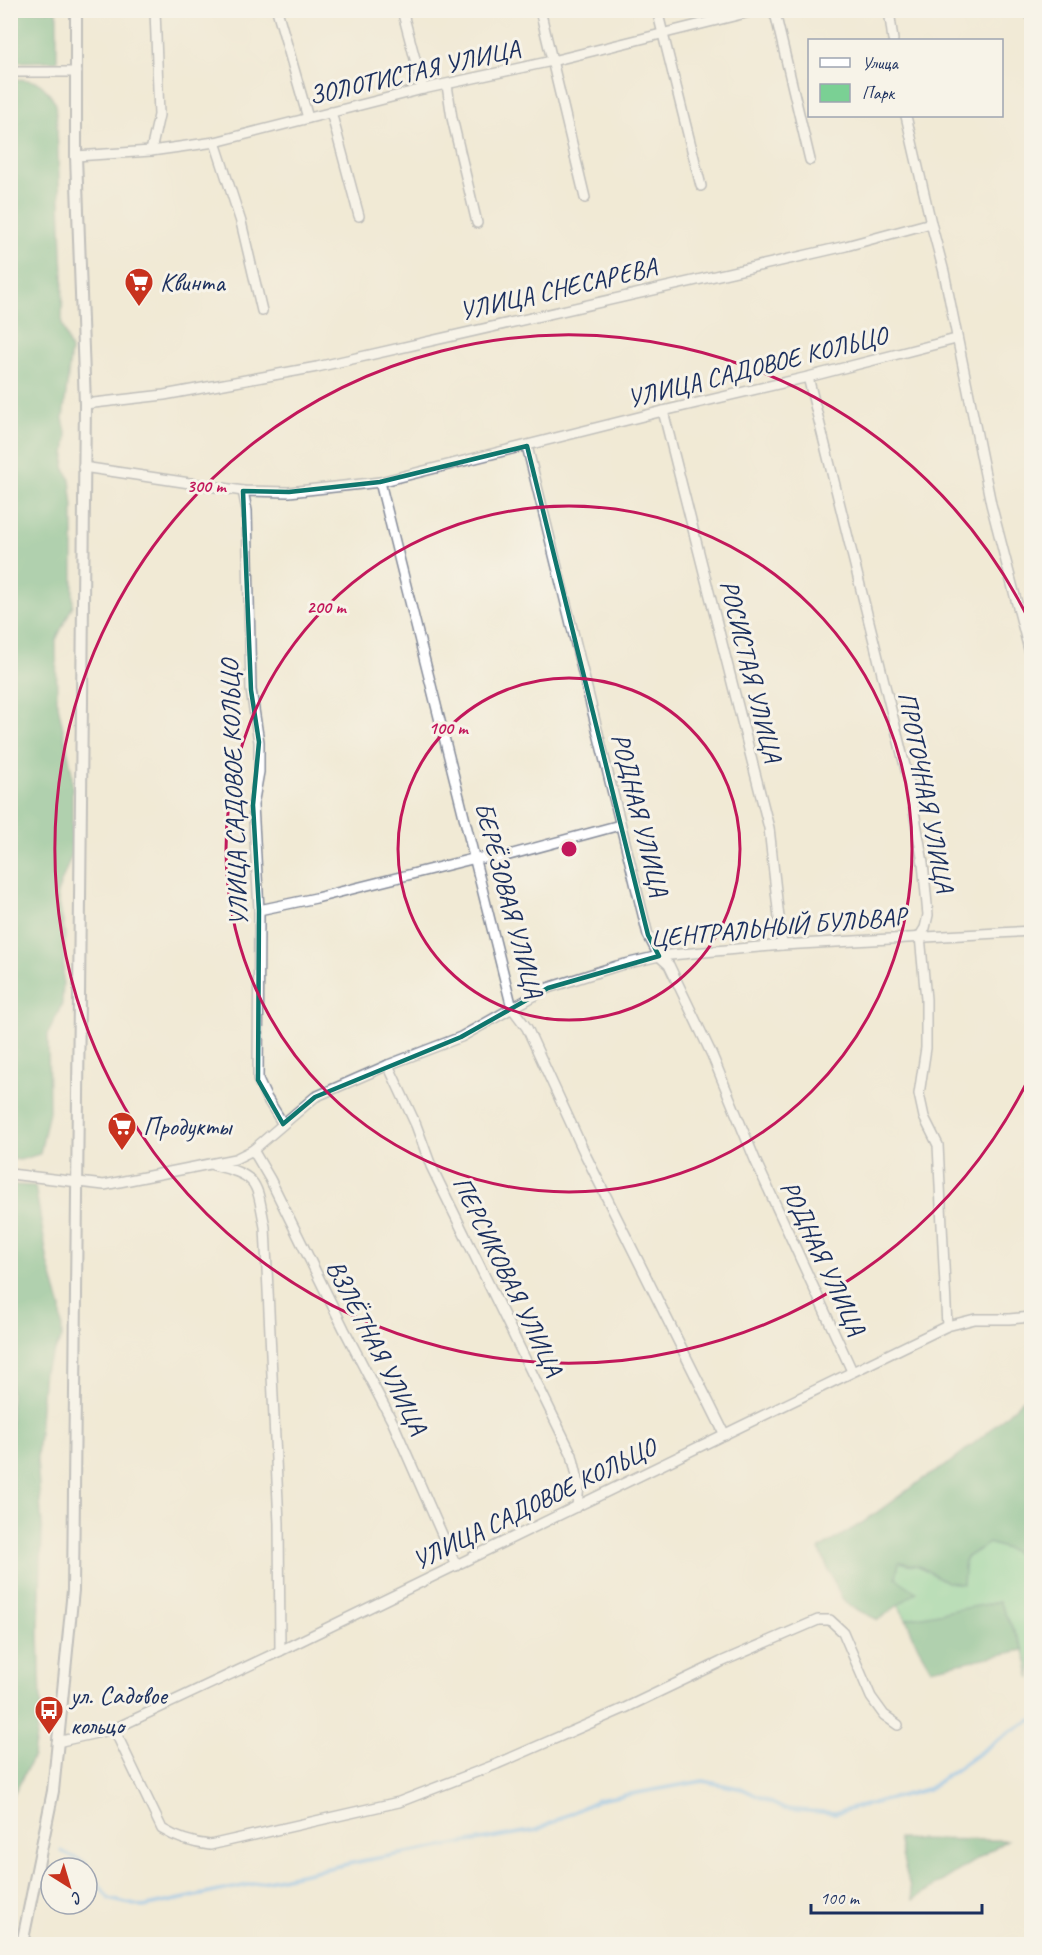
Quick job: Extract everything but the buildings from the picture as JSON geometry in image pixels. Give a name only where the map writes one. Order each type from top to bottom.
[{"type":"street","points":[[22,1944],[53,1791],[73,1590],[85,404],[76,156],[76,10]]},
{"type":"street","points":[[151,151],[159,115],[155,10]]},
{"type":"street","points":[[277,10],[309,118]]},
{"type":"street","points":[[402,10],[423,90]]},
{"type":"street","points":[[540,10],[585,198]]},
{"type":"street","points":[[657,10],[700,186]]},
{"type":"street","name":"ЗОЛОТИСТАЯ УЛИЦА","points":[[76,156],[151,151],[215,142],[758,10]]},
{"type":"street","points":[[770,10],[776,17],[810,160]]},
{"type":"street","points":[[889,10],[893,39]]},
{"type":"street","points":[[1029,10],[1032,20]]},
{"type":"street","points":[[10,72],[77,72]]},
{"type":"street","points":[[447,85],[452,118],[477,223]]},
{"type":"street","points":[[332,112],[359,216]]},
{"type":"street","points":[[906,117],[944,272],[991,504],[1032,661]]},
{"type":"street","points":[[215,142],[241,222],[262,311]]},
{"type":"street","name":"УЛИЦА СНЕСАРЕВА","points":[[85,404],[164,395],[317,367],[835,248],[931,223]]},
{"type":"street","name":"УЛИЦА САДОВОЕ КОЛЬЦО","points":[[83,467],[243,490],[289,492],[380,482],[956,339]]},
{"type":"street","name":"ПРОТОЧНАЯ УЛИЦА","points":[[808,377],[909,782],[923,863],[928,915],[925,928],[920,936],[926,999],[926,1048],[919,1094],[924,1117],[938,1146],[947,1326]]},
{"type":"street","name":"РОСИСТАЯ УЛИЦА","points":[[663,411],[769,828],[782,945]]},
{"type":"street","name":"РОДНАЯ УЛИЦА","points":[[527,446],[648,935],[659,956],[669,965],[712,1055],[756,1162],[852,1371]]},
{"type":"street","name":"БЕРЁЗОВАЯ УЛИЦА","points":[[380,482],[512,1008],[527,1028],[585,1154],[724,1435]]},
{"type":"street","name":"УЛИЦА САДОВОЕ КОЛЬЦО","points":[[243,490],[247,511],[252,690],[259,742],[259,772],[252,805],[259,910],[258,1080],[283,1124]]},
{"type":"street","points":[[259,910],[327,896],[476,858],[498,858],[620,825]]},
{"type":"street","name":"ЦЕНТРАЛЬНЫЙ БУЛЬВАР","points":[[10,1174],[104,1185],[235,1159],[253,1150],[315,1097],[388,1065],[461,1037],[548,988],[659,956],[782,945],[1032,931]]},
{"type":"street","name":"ПЕРСИКОВАЯ УЛИЦА","points":[[388,1065],[416,1125],[431,1166],[572,1455],[579,1484],[577,1506]]},
{"type":"street","name":"ВЗЛЁТНАЯ УЛИЦА","points":[[253,1150],[270,1179],[393,1423],[456,1566]]},
{"type":"street","points":[[211,1165],[238,1171],[251,1178],[258,1189],[265,1227],[279,1523],[280,1651]]},
{"type":"street","name":"УЛИЦА САДОВОЕ КОЛЬЦО","points":[[57,1742],[114,1729],[456,1566],[947,1326],[975,1319],[1032,1317]]},
{"type":"street","points":[[114,1729],[162,1829],[183,1840],[210,1845],[399,1802],[496,1764],[626,1708],[721,1662],[818,1620],[830,1620],[843,1632],[872,1697],[884,1715],[898,1725]]},
{"type":"highlighted area","points":[[527,446],[648,935],[659,956],[548,988],[461,1037],[315,1097],[283,1124],[258,1080],[259,910],[253,805],[259,742],[251,690],[243,491],[289,492],[380,482]]},
{"type":"green space","points":[[11,10],[57,11],[57,61],[11,62]]},
{"type":"green space","points":[[10,79],[38,83],[47,90],[56,104],[63,276],[62,324],[71,350],[63,419],[67,436],[64,467],[70,479],[73,506],[73,605],[56,640],[57,700],[72,773],[72,854],[57,893],[65,933],[62,1004],[48,1034],[49,1111],[40,1154],[20,1160],[10,1159]]},
{"type":"green space","points":[[11,1185],[35,1186],[48,1262],[61,1308],[62,1338],[44,1370],[37,1460],[42,1527],[39,1630],[41,1705],[33,1756],[17,1789],[11,1796]]},
{"type":"green space","points":[[1031,1392],[1031,1565],[1013,1551],[989,1543],[965,1558],[963,1584],[947,1582],[919,1566],[899,1562],[896,1578],[916,1592],[878,1620],[849,1606],[841,1597],[819,1549],[862,1523],[923,1479],[944,1467],[988,1432]]},
{"type":"green space","points":[[989,1543],[1013,1551],[1031,1565],[1031,1679],[1024,1650],[999,1602],[906,1619],[898,1605],[915,1593],[895,1578],[899,1562],[919,1566],[947,1582],[965,1558]]},
{"type":"green space","points":[[999,1602],[1024,1650],[931,1669],[906,1619]]},
{"type":"green space","points":[[898,1839],[1007,1840],[913,1900]]},
{"type":"waterway","points":[[61,1851],[84,1862],[109,1899],[143,1907],[367,1860],[537,1830],[598,1800],[703,1781],[743,1789],[784,1809],[835,1813],[928,1789],[1009,1732],[1032,1720]]},
{"type":"place","name":"Квинта","points":[[139,308]]},
{"type":"place","name":"Продукты","points":[[122,1152]]},
{"type":"place","name":"ул. Садовое кольцо","points":[[49,1736]]}]
